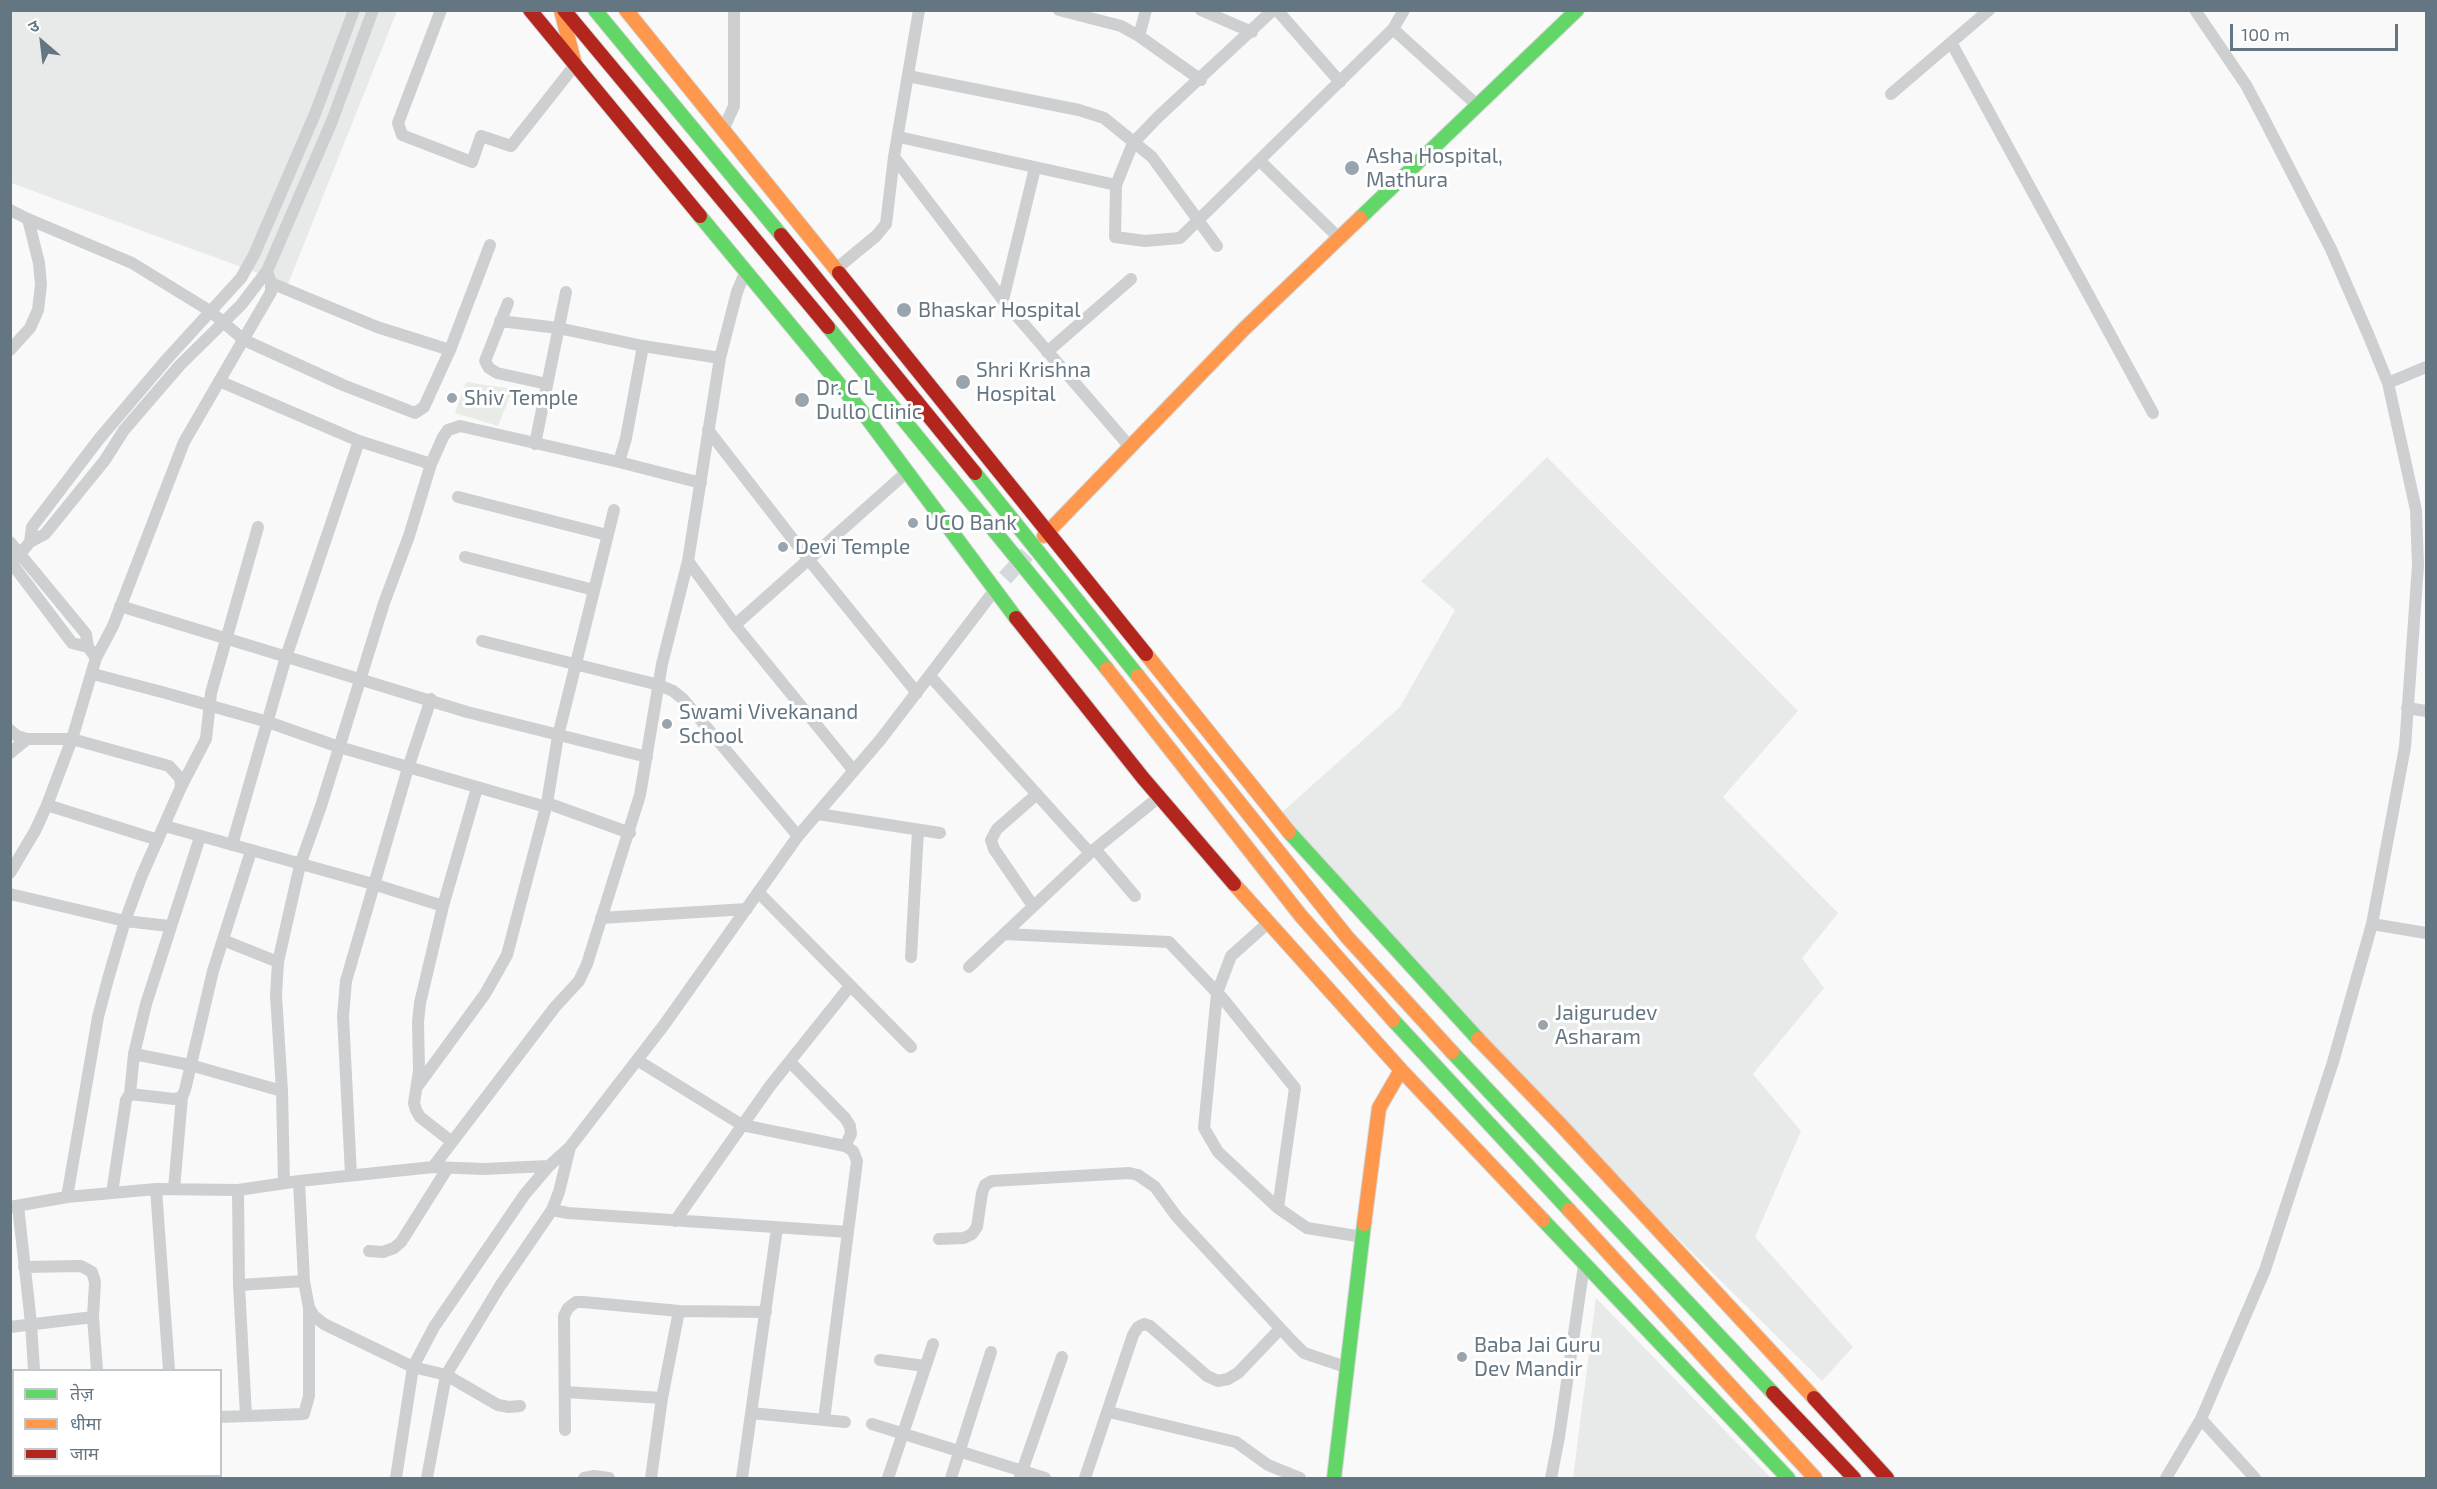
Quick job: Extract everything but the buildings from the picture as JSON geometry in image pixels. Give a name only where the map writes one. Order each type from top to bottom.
[{"type":"main road","points":[[530,10],[864,414],[994,591],[1159,797],[1268,923],[1401,1070],[1788,1479]]},
{"type":"main road","points":[[563,10],[575,65]]},
{"type":"main road","points":[[563,10],[756,238],[990,524],[1301,916],[1350,974],[1815,1479]]},
{"type":"main road","points":[[595,10],[999,502],[1347,937],[1536,1143],[1854,1479]]},
{"type":"main road","points":[[626,10],[1274,814],[1504,1068],[1560,1124],[1887,1479]]},
{"type":"main road","points":[[1047,533],[1244,329],[1577,10]]},
{"type":"main road","points":[[994,591],[1005,578]]},
{"type":"main road","points":[[1334,1479],[1379,1108],[1401,1070]]},
{"type":"street","points":[[30,542],[32,527],[99,440],[167,359],[241,278],[254,255],[315,114],[354,10]]},
{"type":"street","points":[[14,561],[30,542],[45,534],[98,470],[124,430],[180,365],[269,277],[332,121],[373,10]]},
{"type":"street","points":[[441,10],[398,123],[402,135],[472,162],[481,136],[511,146],[575,65]]},
{"type":"street","points":[[723,130],[734,106],[734,10]]},
{"type":"street","points":[[836,269],[876,236],[886,224],[894,157],[918,10]]},
{"type":"street","points":[[1059,10],[1082,13],[1121,26],[1201,80]]},
{"type":"street","points":[[1139,36],[1146,10]]},
{"type":"street","points":[[1201,10],[1252,32]]},
{"type":"street","points":[[1340,82],[1275,10],[1158,117],[1133,143],[1116,185],[1114,237],[1145,241],[1180,238],[1199,222],[1260,161],[1340,82],[1393,29],[1404,10]]},
{"type":"street","points":[[1891,94],[1989,10]]},
{"type":"street","points":[[2166,1479],[2201,1419],[2265,1270],[2333,1062],[2372,924],[2405,747],[2416,619],[2421,510],[2388,383],[2331,249],[2246,85],[2195,10]]},
{"type":"street","points":[[1393,29],[1477,105]]},
{"type":"street","points":[[1952,44],[2153,413]]},
{"type":"street","points":[[908,76],[1079,110],[1104,118],[1152,157],[1218,246]]},
{"type":"street","points":[[899,137],[1116,185]]},
{"type":"street","points":[[894,157],[1003,300],[1131,448]]},
{"type":"street","points":[[1260,161],[1338,237]]},
{"type":"street","points":[[1003,300],[1035,168]]},
{"type":"street","points":[[290,171],[307,179]]},
{"type":"street","points":[[10,210],[132,263],[210,312],[244,340],[343,385],[415,413],[424,407],[450,350],[490,245]]},
{"type":"street","points":[[10,350],[30,328],[38,310],[41,285],[39,263],[28,219]]},
{"type":"street","points":[[433,1167],[555,1007],[579,981],[587,964],[630,833],[647,757],[666,645],[688,561],[720,357],[737,292],[746,270]]},
{"type":"street","points":[[10,873],[35,831],[47,805],[72,739],[96,658],[113,627],[184,442],[271,292],[269,277]]},
{"type":"street","points":[[269,277],[377,327],[450,350]]},
{"type":"street","points":[[1047,352],[1131,279]]},
{"type":"street","points":[[535,444],[566,292]]},
{"type":"street","points":[[508,303],[485,361],[489,368],[497,373],[547,384]]},
{"type":"street","points":[[500,321],[558,328],[643,346],[720,357]]},
{"type":"street","points":[[619,462],[626,438],[643,346]]},
{"type":"street","points":[[2388,383],[2427,367]]},
{"type":"street","points":[[219,381],[359,441],[431,464]]},
{"type":"street","points":[[284,1184],[282,1091],[276,995],[278,962],[300,865],[384,603],[409,536],[431,464],[443,437],[452,427],[460,426],[701,483]]},
{"type":"street","points":[[708,430],[809,560],[917,693]]},
{"type":"street","points":[[232,845],[286,657],[359,441]]},
{"type":"street","points":[[84,462],[98,470]]},
{"type":"street","points":[[735,625],[908,471]]},
{"type":"street","points":[[458,497],[608,535]]},
{"type":"street","points":[[417,1087],[485,994],[507,955],[546,805],[558,736],[614,510]]},
{"type":"street","points":[[67,1197],[99,1017],[125,921],[181,787],[206,739],[208,706],[258,527]]},
{"type":"street","points":[[10,542],[14,561],[72,643],[88,647],[96,658]]},
{"type":"street","points":[[465,557],[594,590]]},
{"type":"street","points":[[688,561],[735,625],[854,771]]},
{"type":"street","points":[[396,1479],[413,1366],[434,1327],[525,1194],[549,1166],[570,1147],[637,1060],[798,836],[917,693],[994,591]]},
{"type":"street","points":[[120,606],[467,712],[647,757]]},
{"type":"street","points":[[482,641],[659,685],[673,691],[798,836]]},
{"type":"street","points":[[93,674],[267,722],[339,747],[477,788],[546,805],[630,833]]},
{"type":"street","points":[[930,676],[1037,794],[1135,896]]},
{"type":"street","points":[[351,1175],[344,1038],[346,981],[430,699]]},
{"type":"street","points":[[2407,708],[2427,711]]},
{"type":"street","points":[[10,730],[27,740],[72,739],[169,766],[180,778],[181,787]]},
{"type":"street","points":[[10,753],[27,740]]},
{"type":"street","points":[[452,1142],[420,1117],[414,1103],[417,1087],[420,1003],[443,906],[477,788]]},
{"type":"street","points":[[1033,906],[994,849],[992,840],[997,829],[1037,794]]},
{"type":"street","points":[[969,967],[1093,851],[1159,797]]},
{"type":"street","points":[[47,805],[158,840]]},
{"type":"street","points":[[818,814],[940,833]]},
{"type":"street","points":[[165,826],[443,906]]},
{"type":"street","points":[[911,957],[918,831]]},
{"type":"street","points":[[112,1193],[126,1100],[130,1094],[134,1054],[146,1004],[200,837]]},
{"type":"street","points":[[174,1189],[182,1097],[213,971],[251,851]]},
{"type":"street","points":[[758,892],[910,1047]]},
{"type":"street","points":[[10,894],[125,921],[170,926]]},
{"type":"street","points":[[601,918],[747,909]]},
{"type":"street","points":[[1268,923],[1232,956],[1217,993],[1204,1128],[1218,1152],[1278,1208],[1307,1228],[1362,1237]]},
{"type":"street","points":[[2372,924],[2427,933]]},
{"type":"street","points":[[1004,934],[1169,942],[1217,993],[1295,1088],[1278,1208]]},
{"type":"street","points":[[223,939],[278,962]]},
{"type":"street","points":[[675,1221],[742,1125],[850,986]]},
{"type":"street","points":[[134,1054],[190,1065],[282,1091]]},
{"type":"street","points":[[637,1060],[742,1125],[845,1146],[853,1151],[857,1161],[824,1420]]},
{"type":"street","points":[[790,1062],[845,1118],[850,1126],[851,1134],[845,1146]]},
{"type":"street","points":[[130,1094],[174,1099],[182,1097]]},
{"type":"street","points":[[427,1479],[446,1375],[500,1286],[552,1210],[563,1179],[570,1147]]},
{"type":"street","points":[[34,1369],[31,1323],[14,1206],[67,1197],[156,1189],[238,1190],[299,1180],[433,1167],[447,1169],[549,1166]]},
{"type":"street","points":[[369,1251],[383,1252],[394,1248],[401,1242],[447,1169]]},
{"type":"street","points":[[939,1239],[964,1238],[972,1234],[977,1227],[985,1185],[992,1181],[1129,1173],[1138,1175],[1155,1187],[1177,1217],[1304,1353],[1346,1367]]},
{"type":"street","points":[[222,1417],[304,1414],[309,1396],[309,1308],[304,1281],[299,1180]]},
{"type":"street","points":[[156,1189],[169,1369]]},
{"type":"street","points":[[238,1190],[239,1285],[246,1416]]},
{"type":"street","points":[[552,1210],[848,1233]]},
{"type":"street","points":[[742,1479],[777,1228]]},
{"type":"street","points":[[1551,1479],[1584,1265]]},
{"type":"street","points":[[24,1267],[81,1266],[87,1268],[94,1276],[93,1317],[97,1369]]},
{"type":"street","points":[[239,1285],[304,1281]]},
{"type":"street","points":[[565,1430],[564,1316],[568,1308],[576,1302],[679,1311],[766,1312]]},
{"type":"street","points":[[309,1308],[314,1316],[324,1324],[413,1366],[446,1375],[498,1405],[520,1406]]},
{"type":"street","points":[[651,1479],[662,1398],[679,1311]]},
{"type":"street","points":[[10,1327],[93,1317]]},
{"type":"street","points":[[1085,1479],[1133,1335],[1138,1327],[1144,1324],[1150,1326],[1207,1376],[1218,1381],[1228,1379],[1238,1373],[1280,1329]]},
{"type":"street","points":[[888,1479],[933,1344]]},
{"type":"street","points":[[951,1479],[991,1352]]},
{"type":"street","points":[[1021,1475],[1062,1357]]},
{"type":"street","points":[[880,1360],[925,1366]]},
{"type":"street","points":[[566,1392],[662,1398]]},
{"type":"street","points":[[1109,1412],[1236,1442],[1268,1465],[1300,1479]]},
{"type":"street","points":[[751,1413],[845,1422]]},
{"type":"street","points":[[2201,1419],[2255,1479]]},
{"type":"street","points":[[872,1424],[958,1451],[1021,1475],[1045,1479]]},
{"type":"street","points":[[584,1479],[594,1476],[609,1479]]},
{"type":"shaded area","points":[[10,11],[397,11],[288,284],[11,183]]},
{"type":"shaded area","points":[[466,382],[513,389],[498,426],[455,413]]},
{"type":"shaded area","points":[[1547,457],[1798,711],[1723,797],[1838,913],[1802,958],[1824,988],[1753,1074],[1801,1131],[1755,1237],[1853,1347],[1822,1381],[1544,1106],[1281,813],[1400,707],[1455,610],[1421,581]]},
{"type":"shaded area","points":[[1596,1298],[1771,1478],[1573,1478]]},
{"type":"tunnel","points":[[1005,578],[1027,554]]},
{"type":"traffic: fast","points":[[595,10],[781,235]]},
{"type":"traffic: fast","points":[[1360,218],[1577,10]]},
{"type":"traffic: fast","points":[[700,216],[864,414],[1016,618]]},
{"type":"traffic: fast","points":[[828,327],[1107,669]]},
{"type":"traffic: fast","points":[[975,473],[1138,676]]},
{"type":"traffic: fast","points":[[1289,832],[1478,1039]]},
{"type":"traffic: fast","points":[[1393,1020],[1569,1210]]},
{"type":"traffic: fast","points":[[1452,1052],[1773,1393]]},
{"type":"traffic: fast","points":[[1543,1220],[1788,1478]]},
{"type":"traffic: fast","points":[[1334,1478],[1364,1224]]},
{"type":"traffic: slow","points":[[561,10],[575,65]]},
{"type":"traffic: slow","points":[[626,10],[839,273]]},
{"type":"traffic: slow","points":[[1044,536],[1244,329],[1360,218]]},
{"type":"traffic: slow","points":[[1146,654],[1289,832]]},
{"type":"traffic: slow","points":[[1107,669],[1301,916],[1393,1020]]},
{"type":"traffic: slow","points":[[1138,676],[1347,937],[1452,1052]]},
{"type":"traffic: slow","points":[[1234,884],[1401,1070],[1543,1220]]},
{"type":"traffic: slow","points":[[1478,1039],[1814,1398]]},
{"type":"traffic: slow","points":[[1364,1224],[1379,1108],[1401,1070]]},
{"type":"traffic: slow","points":[[1569,1210],[1815,1478]]},
{"type":"traffic: jam","points":[[530,10],[700,216]]},
{"type":"traffic: jam","points":[[564,10],[828,327]]},
{"type":"traffic: jam","points":[[781,235],[975,473]]},
{"type":"traffic: jam","points":[[839,273],[1146,654]]},
{"type":"traffic: jam","points":[[1016,618],[1143,778],[1234,884]]},
{"type":"traffic: jam","points":[[1773,1393],[1854,1478]]},
{"type":"traffic: jam","points":[[1814,1398],[1887,1478]]},
{"type":"place","name":"Asha Hospital, Mathura","points":[[1352,168]]},
{"type":"place","name":"Bhaskar Hospital","points":[[904,310]]},
{"type":"place","name":"Shri Krishna Hospital","points":[[963,382]]},
{"type":"place","name":"Shiv Temple","points":[[452,398]]},
{"type":"place","name":"Dr. C L Dullo Clinic","points":[[802,400]]},
{"type":"place","name":"UCO Bank","points":[[913,523]]},
{"type":"place","name":"Devi Temple","points":[[783,547]]},
{"type":"place","name":"Swami Vivekanand School","points":[[667,724]]},
{"type":"place","name":"Jaigurudev Asharam","points":[[1543,1025]]},
{"type":"place","name":"Baba Jai Guru Dev Mandir","points":[[1462,1357]]}]
